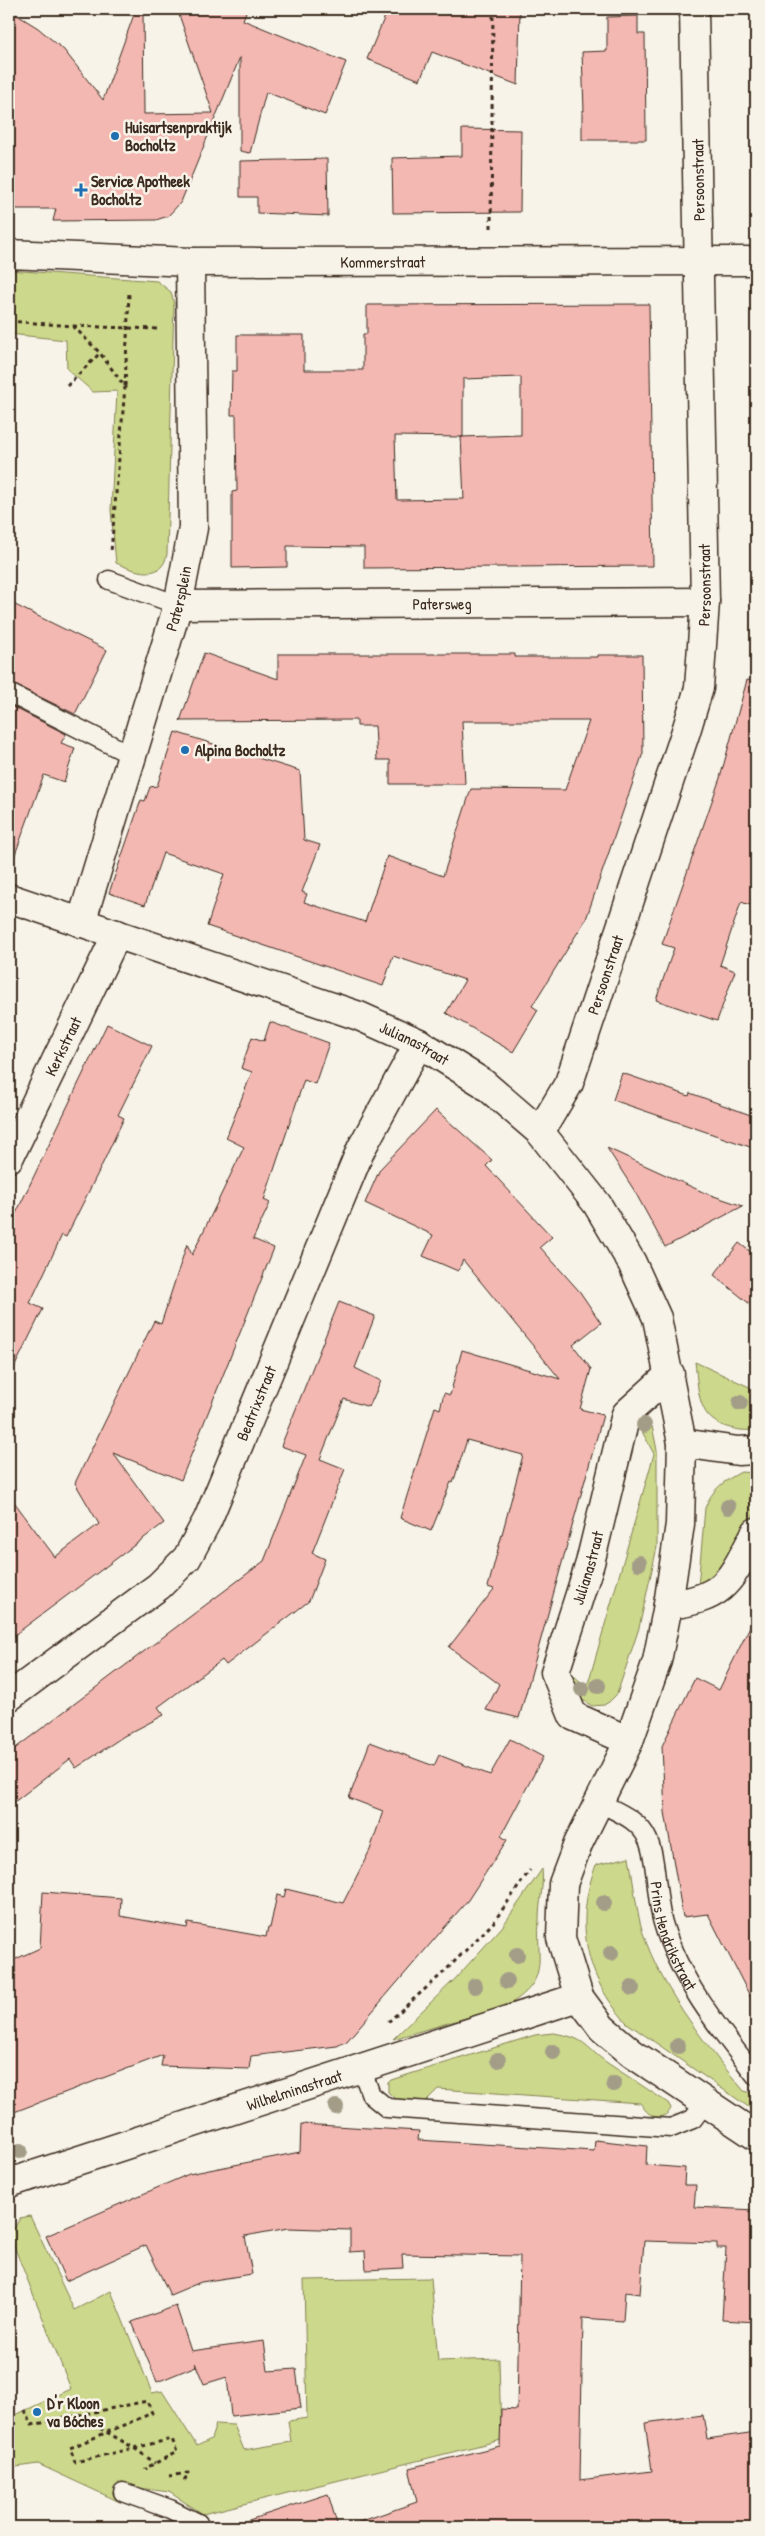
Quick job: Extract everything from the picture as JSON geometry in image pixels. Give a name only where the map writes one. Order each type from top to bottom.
[{"type":"street","name":"Persoonstraat","points":[[540,1132],[569,1083],[699,688],[705,602],[694,9]]},
{"type":"street","name":"Kommerstraat","points":[[9,254],[190,262],[756,261]]},
{"type":"street","name":"Patersplein","points":[[81,923],[178,605],[193,528],[190,262]]},
{"type":"street","name":"Patersweg","points":[[178,605],[705,602]]},
{"type":"street","name":"Julianastraat","points":[[9,898],[360,1016],[419,1043],[483,1083],[540,1132],[597,1204],[632,1263],[657,1318],[670,1374],[682,1442],[680,1524],[668,1605],[657,1661],[628,1742],[598,1802],[563,1884],[561,1938],[579,1997]]},
{"type":"street","name":"Kerkstraat","points":[[9,1158],[117,934]]},
{"type":"street","name":"Beatrixstraat","points":[[9,1697],[159,1586],[187,1558],[208,1519],[361,1150],[419,1043]]},
{"type":"street","name":"Julianastraat","points":[[628,1742],[573,1716],[555,1672],[590,1563],[626,1414],[670,1374]]},
{"type":"street","points":[[682,1442],[738,1451],[756,1450]]},
{"type":"street","points":[[668,1605],[691,1602],[715,1593],[733,1575],[756,1532]]},
{"type":"street","points":[[579,1997],[602,2028],[633,2054],[756,2136]]},
{"type":"street","name":"Wilhelminastraat","points":[[9,2183],[362,2070],[579,1997]]},
{"type":"lane","points":[[109,580],[178,605]]},
{"type":"lane","points":[[9,693],[133,756]]},
{"type":"lane","name":"Prins Hendrikstraat","points":[[598,1802],[636,1822],[649,1841],[662,1922],[676,1957],[702,2002],[756,2076]]},
{"type":"lane","points":[[362,2070],[371,2095],[387,2108],[671,2128],[693,2119],[705,2103]]},
{"type":"lane","points":[[123,2492],[170,2509],[198,2523],[200,2527]]},
{"type":"path","points":[[491,262],[493,9]]},
{"type":"path","points":[[109,580],[125,387],[131,259]]},
{"type":"path","points":[[9,321],[72,326],[191,330]]},
{"type":"path","points":[[72,326],[100,353],[125,387]]},
{"type":"path","points":[[67,386],[100,353]]},
{"type":"path","points":[[385,2025],[443,1973],[493,1923],[534,1864]]},
{"type":"path","points":[[25,2410],[32,2425],[148,2401],[152,2412],[70,2448],[75,2462],[172,2439],[176,2452],[146,2468],[147,2474]]},
{"type":"path","points":[[78,2416],[134,2448],[155,2463]]},
{"type":"path","points":[[164,2477],[188,2473],[170,2509]]},
{"type":"green space","points":[[9,270],[157,281],[171,292],[174,303],[167,554],[164,563],[153,571],[139,571],[116,563],[111,510],[117,391],[93,392],[67,369],[66,340],[9,334]]},
{"type":"green space","points":[[695,1362],[756,1390],[756,1430],[727,1427],[719,1424],[708,1415],[700,1398]]},
{"type":"green space","points":[[646,1420],[652,1426],[657,1450],[657,1547],[639,1628],[617,1694],[604,1705],[592,1706],[581,1699],[568,1671],[587,1687],[654,1454],[637,1422]]},
{"type":"green space","points":[[741,1472],[756,1473],[756,1511],[715,1581],[698,1587],[705,1508],[719,1486]]},
{"type":"green space","points":[[629,1857],[640,1922],[657,1966],[683,2011],[714,2054],[744,2091],[756,2094],[756,2109],[753,2110],[627,2023],[601,1987],[593,1968],[585,1928],[589,1886],[596,1865]]},
{"type":"green space","points":[[542,1869],[538,1968],[536,1978],[530,1987],[507,2006],[393,2039],[455,1979],[502,1927]]},
{"type":"green space","points":[[553,2033],[573,2038],[585,2044],[609,2064],[668,2103],[671,2108],[670,2111],[663,2116],[657,2117],[648,2113],[640,2103],[438,2089],[426,2101],[395,2099],[388,2092],[388,2083],[391,2080],[535,2035]]},
{"type":"green space","points":[[30,2216],[74,2310],[111,2291],[152,2393],[162,2391],[197,2446],[211,2439],[216,2424],[234,2425],[244,2450],[291,2442],[288,2421],[307,2418],[304,2280],[431,2278],[438,2361],[499,2359],[501,2440],[203,2514],[169,2492],[117,2485],[122,2503],[38,2464],[9,2468],[9,2418],[71,2389],[10,2236],[20,2218]]},
{"type":"building","points":[[136,9],[143,9],[144,114],[213,113],[177,9],[247,9],[243,20],[346,62],[325,115],[266,92],[250,153],[240,151],[240,57],[181,202],[168,216],[156,220],[53,221],[56,209],[9,209],[9,10],[38,28],[64,50],[103,100]]},
{"type":"building","points":[[388,9],[520,9],[518,85],[432,52],[420,80],[367,59]]},
{"type":"building","points":[[638,16],[638,34],[645,34],[646,140],[582,140],[582,111],[584,111],[582,52],[607,51],[607,17]]},
{"type":"building","points":[[462,129],[521,130],[520,212],[393,213],[392,158],[462,156]]},
{"type":"building","points":[[327,159],[328,216],[257,213],[257,197],[240,197],[240,161]]},
{"type":"building","points":[[649,304],[653,566],[364,568],[364,547],[287,546],[287,567],[232,568],[232,492],[237,491],[236,415],[231,415],[232,371],[237,371],[237,335],[304,335],[304,370],[363,370],[363,334],[367,334],[367,305]],"holes":[[[521,377],[521,435],[463,437],[463,379]],[[395,436],[461,437],[464,499],[397,500]]]},
{"type":"building","points":[[9,602],[107,650],[75,714],[9,682]]},
{"type":"building","points":[[204,653],[278,679],[278,654],[515,654],[515,657],[642,655],[643,753],[586,919],[532,1006],[538,1010],[513,1052],[446,1013],[465,980],[393,956],[383,986],[207,926],[224,874],[163,853],[145,905],[109,893],[141,800],[145,801],[150,787],[157,786],[175,732],[300,771],[304,840],[320,845],[302,892],[307,894],[304,902],[365,922],[387,856],[443,876],[471,789],[565,790],[589,721],[462,721],[465,784],[390,784],[390,760],[377,760],[375,726],[357,726],[357,720],[180,721]]},
{"type":"building","points":[[747,680],[756,682],[756,907],[741,902],[720,965],[735,971],[717,1021],[656,1000],[674,948],[662,944],[720,778]]},
{"type":"building","points":[[9,705],[66,734],[61,743],[75,748],[64,782],[44,775],[13,860],[9,860]]},
{"type":"building","points":[[270,1022],[329,1043],[315,1084],[304,1080],[264,1200],[270,1203],[253,1239],[274,1248],[181,1480],[113,1453],[164,1523],[9,1639],[9,1495],[55,1557],[99,1524],[75,1483],[154,1321],[161,1324],[187,1244],[192,1255],[244,1147],[226,1138],[252,1072],[241,1068],[252,1037],[264,1041]]},
{"type":"building","points":[[107,1024],[152,1046],[118,1115],[124,1118],[101,1167],[66,1237],[62,1235],[30,1303],[43,1309],[9,1378],[9,1228]]},
{"type":"building","points":[[622,1073],[689,1096],[690,1093],[756,1117],[756,1149],[613,1100]]},
{"type":"building","points":[[436,1110],[492,1160],[486,1166],[552,1237],[540,1247],[580,1292],[601,1323],[573,1345],[591,1369],[580,1409],[603,1415],[519,1718],[486,1710],[499,1684],[449,1647],[494,1589],[488,1587],[523,1455],[467,1440],[453,1483],[451,1482],[431,1531],[400,1518],[435,1407],[440,1409],[444,1393],[450,1395],[462,1350],[560,1379],[463,1260],[458,1271],[423,1256],[433,1235],[365,1203],[380,1169]]},
{"type":"building","points":[[607,1148],[705,1193],[743,1206],[665,1247],[634,1190]]},
{"type":"building","points":[[739,1243],[756,1256],[756,1309],[714,1275]]},
{"type":"building","points":[[339,1302],[375,1316],[355,1368],[381,1381],[369,1407],[344,1399],[320,1459],[345,1469],[312,1553],[325,1559],[309,1601],[226,1665],[222,1660],[158,1707],[164,1715],[124,1736],[76,1768],[70,1759],[9,1806],[9,1753],[264,1561],[306,1455],[281,1446]]},
{"type":"building","points":[[756,1614],[756,1735],[751,1764],[751,1809],[756,1838],[756,2008],[708,1914],[683,1917],[665,1812],[662,1746],[695,1678],[719,1690]]},
{"type":"building","points":[[510,1739],[543,1757],[501,1836],[507,1840],[468,1900],[347,2041],[337,2046],[251,2056],[249,2069],[161,2066],[163,2055],[9,2114],[9,1962],[40,1948],[43,1892],[121,1898],[120,1916],[187,1928],[188,1923],[266,1937],[268,1927],[270,1928],[277,1895],[284,1897],[286,1889],[343,1903],[370,1850],[383,1811],[349,1798],[370,1742],[434,1766],[439,1755],[490,1775]]},
{"type":"building","points":[[301,2124],[419,2131],[418,2140],[594,2151],[595,2140],[647,2146],[646,2165],[685,2168],[684,2185],[696,2185],[694,2207],[756,2210],[756,2322],[722,2320],[726,2248],[717,2248],[717,2243],[644,2241],[640,2294],[625,2292],[623,2321],[583,2318],[580,2480],[652,2471],[645,2423],[703,2415],[707,2439],[756,2432],[756,2523],[718,2527],[360,2527],[359,2522],[417,2502],[409,2468],[500,2446],[501,2409],[517,2410],[520,2256],[402,2254],[403,2268],[366,2270],[365,2251],[350,2252],[350,2230],[288,2228],[245,2236],[252,2274],[201,2282],[170,2295],[146,2245],[66,2281],[46,2236],[189,2174],[300,2152]]},
{"type":"building","points":[[176,2306],[191,2351],[264,2341],[268,2371],[296,2369],[301,2408],[231,2416],[227,2377],[204,2384],[195,2363],[196,2366],[157,2382],[132,2322]]},
{"type":"building","points":[[328,2494],[338,2527],[247,2527],[246,2521]]},
{"type":"place","name":"Huisartsenpraktijk Bocholtz","points":[[115,136]]},
{"type":"place","name":"Service Apotheek Bocholtz","points":[[81,190]]},
{"type":"place","name":"Alpina Bocholtz","points":[[185,750]]},
{"type":"place","name":"D'r Kloon va Bóches","points":[[37,2412]]}]
